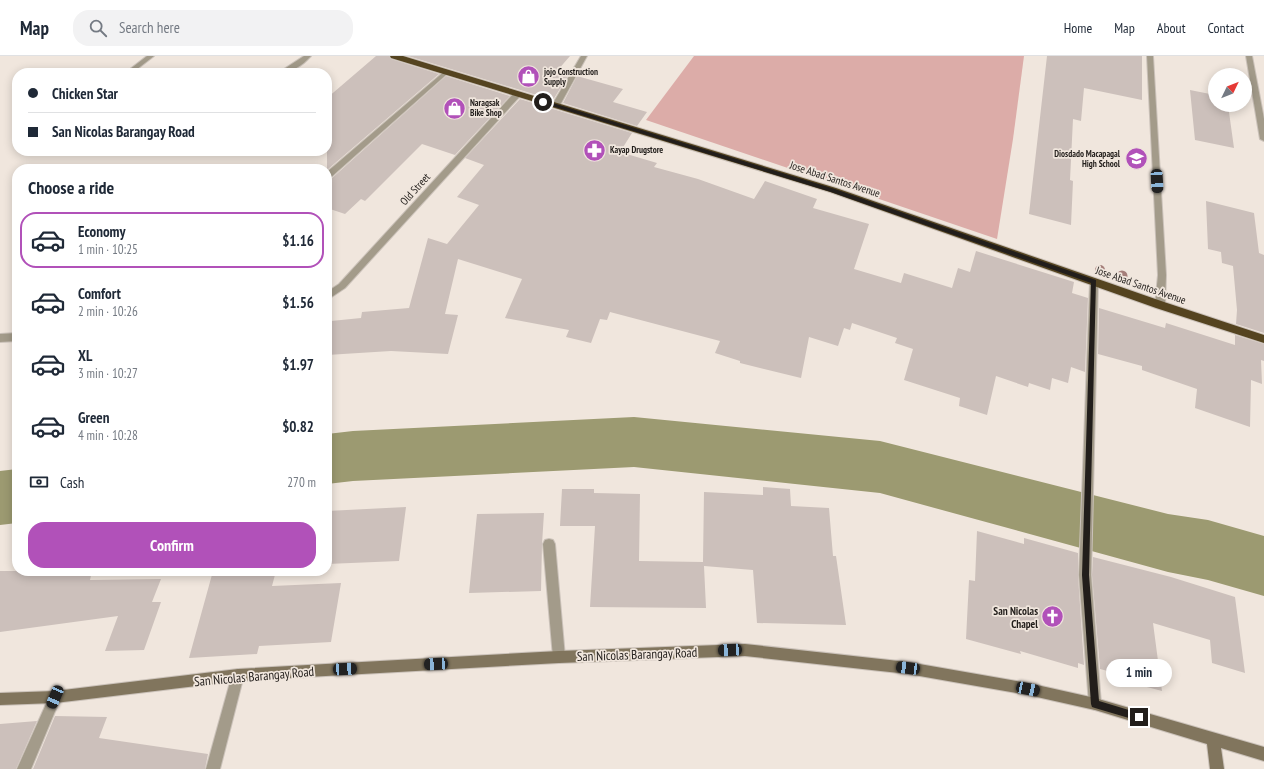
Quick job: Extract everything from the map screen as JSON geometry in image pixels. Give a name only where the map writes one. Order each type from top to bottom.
[{"type":"highway","name":"Jose Abad Santos Avenue","points":[[394,56],[833,190],[1160,305],[1264,339]]},
{"type":"street","points":[[135,68],[151,56]]},
{"type":"street","points":[[292,68],[308,56]]},
{"type":"street","points":[[556,105],[584,56]]},
{"type":"street","points":[[1150,56],[1162,275],[1160,305]]},
{"type":"street","points":[[1249,56],[1264,139]]},
{"type":"street","points":[[332,172],[446,72]]},
{"type":"street","name":"Old Street","points":[[332,293],[342,286],[518,94]]},
{"type":"street","points":[[1094,282],[1085,575],[1095,704]]},
{"type":"street","points":[[0,338],[12,337]]},
{"type":"street","points":[[549,544],[559,657]]},
{"type":"street","name":"San Nicolas Barangay Road","points":[[0,699],[55,697],[238,675],[559,657],[745,650],[908,668],[1028,689],[1095,704],[1264,754]]},
{"type":"street","points":[[213,769],[238,675]]},
{"type":"street","points":[[24,769],[55,697]]},
{"type":"street","points":[[1213,739],[1217,769]]},
{"type":"shaded area","points":[[694,56],[1024,56],[1013,139],[997,239],[646,120]]},
{"type":"building","points":[[376,56],[389,56],[391,59],[439,74],[332,166],[332,164],[327,164],[327,156],[332,156],[332,94]]},
{"type":"building","points":[[408,56],[570,56],[557,71],[569,74],[553,100]]},
{"type":"building","points":[[1047,56],[1142,56],[1142,100],[1084,88],[1081,121],[1073,119],[1070,180],[1073,181],[1071,225],[1029,214]]},
{"type":"building","points":[[446,76],[510,96],[455,155],[422,144],[365,201],[361,199],[345,214],[332,210],[332,178]]},
{"type":"building","points":[[577,76],[623,89],[613,102],[647,112],[637,126],[563,103]]},
{"type":"building","points":[[1190,90],[1208,94],[1208,112],[1229,112],[1234,148],[1195,140]]},
{"type":"building","points":[[520,99],[632,133],[620,152],[657,163],[654,167],[698,179],[754,199],[765,181],[817,199],[813,208],[869,224],[854,269],[901,283],[904,273],[952,288],[958,268],[970,272],[976,251],[1074,282],[1072,293],[1088,298],[1085,372],[1071,367],[1068,383],[1052,378],[1050,390],[1029,383],[1028,387],[996,376],[987,415],[959,406],[960,398],[904,380],[913,349],[895,343],[897,338],[852,323],[850,330],[844,328],[838,346],[809,337],[801,378],[740,363],[740,361],[715,353],[720,341],[610,312],[607,320],[600,319],[591,343],[566,337],[569,330],[505,318],[522,279],[458,259],[445,314],[458,315],[448,354],[391,351],[332,355],[332,321],[361,318],[362,312],[409,308],[428,238],[447,244],[479,205],[457,197],[484,165],[465,158]]},
{"type":"building","points":[[1206,201],[1254,213],[1259,253],[1264,255],[1264,333],[1236,324],[1237,310],[1233,266],[1222,263],[1221,252],[1208,249]]},
{"type":"building","points":[[1099,308],[1165,328],[1166,323],[1235,345],[1235,335],[1264,344],[1264,361],[1261,360],[1262,384],[1251,380],[1250,427],[1195,408],[1197,389],[1142,370],[1142,366],[1098,354]]},
{"type":"building","points":[[763,487],[790,489],[791,506],[829,508],[833,556],[836,556],[846,625],[757,623],[753,570],[704,566],[706,608],[590,607],[595,526],[560,526],[562,489],[594,489],[594,493],[640,494],[639,561],[703,562],[704,492],[763,495]]},
{"type":"building","points":[[406,507],[399,561],[332,564],[332,511]]},
{"type":"building","points":[[544,513],[541,591],[469,593],[477,514]]},
{"type":"building","points":[[977,531],[1024,544],[1024,538],[1078,553],[1084,665],[1078,663],[1078,668],[1020,651],[1021,654],[966,639],[969,580],[975,581]]},
{"type":"building","points":[[1093,557],[1171,577],[1235,597],[1245,673],[1212,663],[1210,640],[1153,623],[1162,691],[1124,681],[1123,675],[1100,669],[1092,575]]},
{"type":"building","points":[[0,571],[12,571],[12,576],[91,576],[90,580],[161,579],[152,602],[161,602],[144,650],[105,651],[118,616],[0,632]]},
{"type":"building","points":[[212,576],[275,576],[272,586],[341,583],[331,642],[259,646],[257,654],[189,658]]},
{"type":"building","points":[[55,716],[107,717],[99,738],[208,754],[205,769],[33,769]]},
{"type":"building","points":[[37,721],[16,769],[0,769],[0,724]]},
{"type":"waterway","points":[[332,458],[353,456],[634,442],[880,467],[1168,543],[1208,550],[1264,566]]},
{"type":"waterway","points":[[0,498],[12,497]]},
{"type":"place","name":"jojo Construction Supply","points":[[528,77]]},
{"type":"place","name":"Naragsak Bike Shop","points":[[454,108]]},
{"type":"place","name":"Kayap Drugstore","points":[[594,150]]},
{"type":"place","name":"Diosdado Macapagal High School","points":[[1136,159]]},
{"type":"place","name":"San Nicolas Chapel","points":[[1053,617]]},
{"type":"route","points":[[543,102],[833,190],[1094,282],[1085,575],[1095,704],[1139,717]]}]
